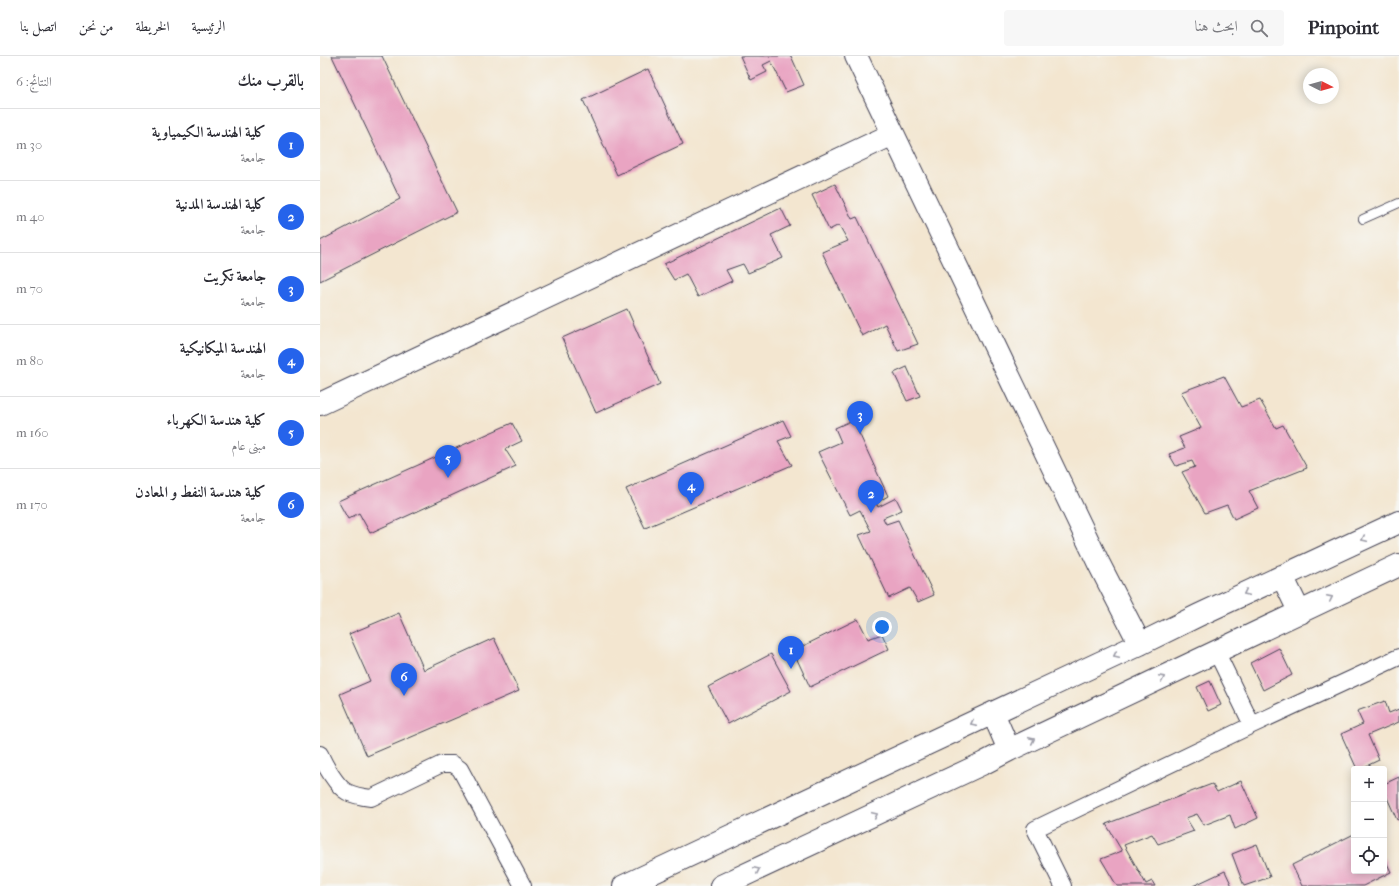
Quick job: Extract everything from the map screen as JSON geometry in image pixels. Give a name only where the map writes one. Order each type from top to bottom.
[{"type":"street","points":[[856,56],[1099,564],[1140,644]]},
{"type":"street","points":[[320,404],[893,134]]},
{"type":"street","points":[[624,886],[1399,522]]},
{"type":"street","points":[[721,886],[1158,681],[1216,651],[1300,613],[1399,565]]},
{"type":"street","points":[[1282,576],[1300,613]]},
{"type":"street","points":[[1216,651],[1252,725]]},
{"type":"street","points":[[1063,886],[1035,829],[1252,725],[1399,657]]},
{"type":"street","points":[[993,713],[1009,750]]},
{"type":"street","points":[[320,754],[326,767],[345,791],[359,797],[371,798],[442,764],[453,764],[460,770],[523,886]]},
{"type":"lane","points":[[1363,219],[1399,203]]},
{"type":"building","points":[[332,56],[382,56],[457,212],[320,281],[320,241],[400,199]]},
{"type":"building","points":[[740,56],[791,56],[804,85],[786,92],[771,61],[763,65],[767,72],[751,80]]},
{"type":"building","points":[[648,69],[683,144],[617,175],[583,100]]},
{"type":"building","points":[[835,184],[852,219],[857,217],[918,344],[898,351],[885,324],[862,336],[822,252],[848,241],[839,225],[829,230],[812,195]]},
{"type":"building","points":[[781,208],[790,226],[771,235],[783,258],[748,273],[743,264],[726,270],[732,281],[698,297],[686,274],[674,280],[664,264]]},
{"type":"building","points":[[627,309],[660,384],[596,413],[562,338]]},
{"type":"building","points":[[907,367],[920,396],[907,401],[894,373]]},
{"type":"building","points":[[1224,376],[1241,407],[1260,400],[1276,428],[1283,425],[1307,468],[1249,491],[1258,508],[1234,519],[1227,505],[1205,513],[1182,472],[1195,467],[1192,461],[1176,466],[1169,454],[1185,448],[1179,437],[1201,428],[1181,392]]},
{"type":"building","points":[[783,420],[791,436],[778,441],[792,465],[645,528],[626,489]]},
{"type":"building","points":[[853,420],[888,496],[876,503],[878,507],[896,498],[902,510],[883,518],[886,524],[898,520],[934,595],[918,602],[910,588],[889,598],[859,535],[871,531],[860,510],[850,515],[818,452],[841,442],[835,428]]},
{"type":"building","points":[[512,423],[522,441],[505,449],[516,466],[370,533],[359,513],[348,519],[338,501]]},
{"type":"building","points":[[399,613],[424,670],[494,638],[519,691],[367,756],[340,694],[370,681],[349,634]]},
{"type":"building","points":[[858,619],[868,639],[882,634],[889,649],[810,687],[793,651]]},
{"type":"building","points":[[1279,648],[1292,675],[1263,690],[1250,663]]},
{"type":"building","points":[[771,654],[791,691],[728,724],[708,687]]},
{"type":"building","points":[[1210,681],[1221,705],[1208,711],[1197,687]]},
{"type":"building","points":[[1385,701],[1389,713],[1399,709],[1399,722],[1368,735],[1379,760],[1366,766],[1356,766],[1341,734],[1363,724],[1357,711]]},
{"type":"building","points":[[1399,777],[1399,819],[1397,820],[1387,798],[1387,783]]},
{"type":"building","points":[[1241,781],[1258,818],[1235,829],[1230,815],[1204,825],[1197,814],[1186,818],[1194,831],[1158,844],[1152,834],[1124,845],[1146,884],[1152,881],[1155,886],[1117,886],[1101,859],[1122,851],[1106,824],[1212,784],[1217,792]]},
{"type":"building","points":[[1351,836],[1351,874],[1387,874],[1363,886],[1302,886],[1292,865]]},
{"type":"building","points":[[1257,844],[1270,877],[1244,886],[1232,854]]},
{"type":"building","points":[[1387,863],[1391,872],[1387,874]]},
{"type":"building","points":[[1225,871],[1232,886],[1193,886]]},
{"type":"place","name":"جامعة تكريت","points":[[860,434]]},
{"type":"place","name":"كلية هندسة الكهرباء","points":[[448,478]]},
{"type":"place","name":"الهندسة الميكانيكية","points":[[691,505]]},
{"type":"place","name":"كلية الهندسة المدنية","points":[[871,513]]},
{"type":"place","name":"كلية الهندسة الكيمياوية","points":[[791,669]]},
{"type":"place","name":"كلية هندسة النفط و المعادن","points":[[404,696]]}]
